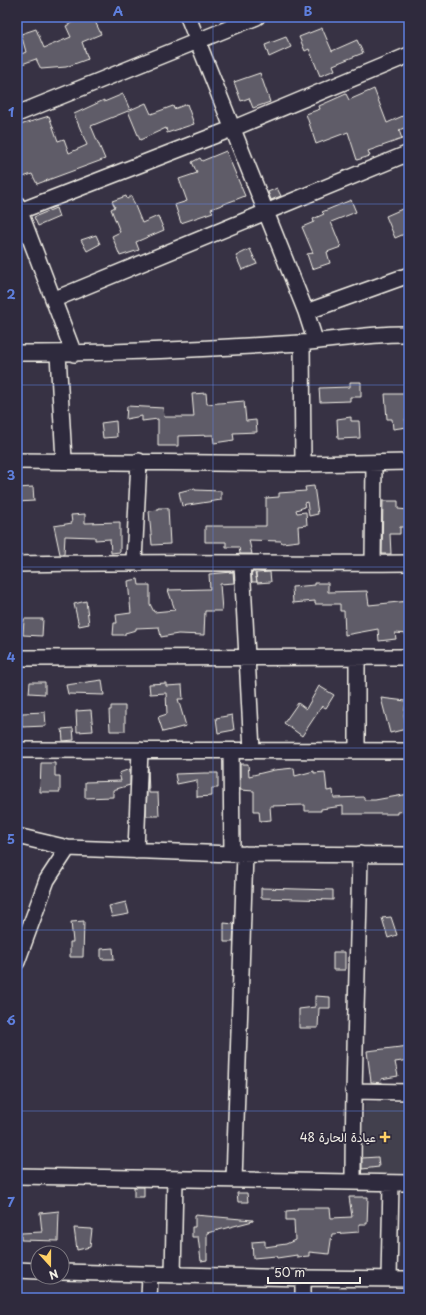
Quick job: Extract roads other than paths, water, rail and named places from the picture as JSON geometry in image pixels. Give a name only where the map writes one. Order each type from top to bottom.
[{"type":"street","points":[[188,17],[234,128],[265,212],[306,312],[308,342],[303,464]]},
{"type":"street","points":[[17,114],[257,17]]},
{"type":"street","points":[[74,354],[55,299],[19,207],[234,128],[409,55]]},
{"type":"street","points":[[55,299],[409,153]]},
{"type":"street","points":[[306,312],[409,275]]},
{"type":"street","points":[[17,353],[74,354],[308,342],[367,336],[409,334]]},
{"type":"street","points":[[58,354],[64,460]]},
{"type":"street","points":[[17,461],[64,460],[303,464],[409,462]]},
{"type":"street","points":[[134,561],[139,461]]},
{"type":"street","points":[[373,563],[374,463]]},
{"type":"street","points":[[17,564],[134,561],[242,564],[409,563]]},
{"type":"street","points":[[242,564],[252,750]]},
{"type":"street","points":[[356,657],[357,751]]},
{"type":"street","points":[[17,658],[409,657]]},
{"type":"street","points":[[17,750],[409,751]]},
{"type":"street","points":[[136,851],[140,750]]},
{"type":"street","points":[[231,750],[238,854],[234,1180]]},
{"type":"street","points":[[17,836],[68,848],[238,854],[409,855]]},
{"type":"street","points":[[17,962],[45,885],[68,848]]},
{"type":"street","points":[[353,1182],[353,1091],[356,1043],[360,854]]},
{"type":"street","points":[[353,1091],[409,1092]]},
{"type":"street","points":[[17,1176],[409,1183]]},
{"type":"street","points":[[173,1274],[175,1179]]},
{"type":"street","points":[[389,1278],[391,1183]]},
{"type":"street","points":[[17,1270],[30,1271]]},
{"type":"street","points":[[70,1272],[409,1279]]},
{"type":"street","points":[[149,1298],[150,1275]]},
{"type":"street","points":[[303,1278],[303,1298]]},
{"type":"place","name":"عيادة الحارة 48","points":[[385,1137]]}]
